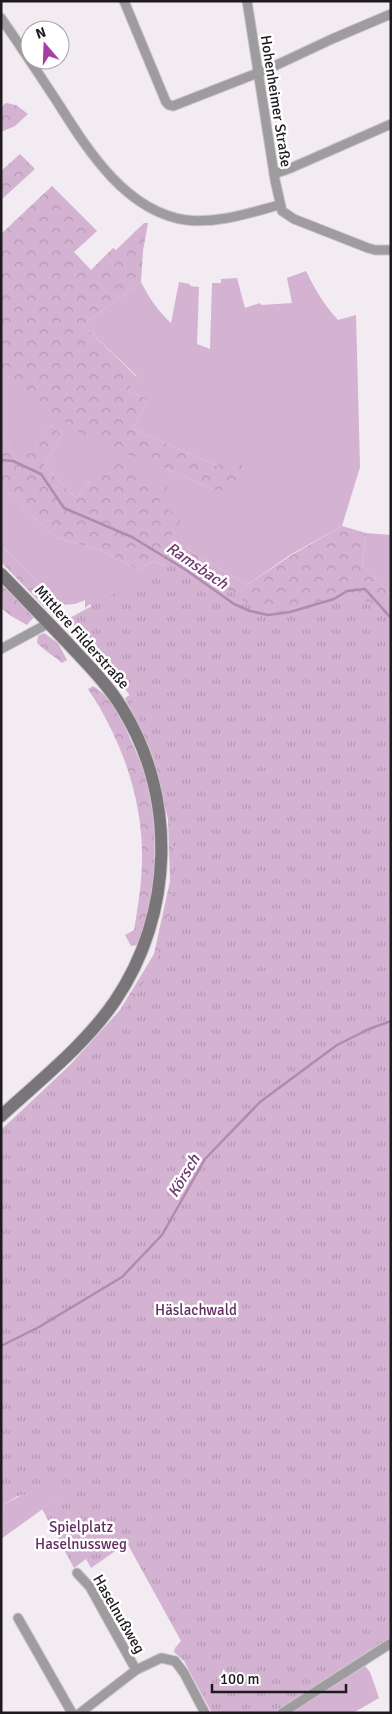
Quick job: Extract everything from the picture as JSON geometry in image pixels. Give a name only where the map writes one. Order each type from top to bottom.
[{"type":"main road","name":"Mittlere Filderstraße","points":[[1,574],[106,685],[123,708],[140,744],[156,792],[162,834],[159,889],[154,918],[144,946],[115,1000],[90,1032],[1,1116]]},
{"type":"street","points":[[124,1],[166,102],[169,105],[176,106],[258,73],[391,14]]},
{"type":"street","name":"Hohenheimer Straße","points":[[247,1],[279,205]]},
{"type":"street","points":[[1,18],[89,151],[116,182],[151,208],[179,218],[204,220],[230,217],[279,205],[287,216],[310,226],[368,248],[391,250]]},
{"type":"street","points":[[274,174],[391,124]]},
{"type":"street","points":[[1,649],[49,624]]},
{"type":"street","name":"Haselnußweg","points":[[78,1573],[90,1587],[136,1670]]},
{"type":"street","points":[[18,1618],[72,1713]]},
{"type":"street","points":[[282,1713],[391,1643]]},
{"type":"street","points":[[80,1713],[136,1670],[161,1658],[175,1661],[184,1673],[205,1713]]},
{"type":"green space","points":[[6,103],[16,105],[28,114],[15,126],[1,132],[1,107]]},
{"type":"green space","points":[[20,154],[35,169],[1,200],[1,171]]},
{"type":"green space","points":[[52,186],[97,231],[74,252],[91,270],[113,248],[116,250],[144,223],[148,223],[143,251],[141,282],[83,325],[137,377],[128,391],[148,399],[133,429],[218,466],[222,458],[243,462],[237,493],[213,489],[165,468],[90,440],[1,376],[1,234]]},
{"type":"green space","points":[[306,271],[320,297],[338,320],[356,315],[360,467],[342,526],[290,555],[247,585],[170,538],[157,504],[167,487],[92,479],[76,498],[44,466],[62,435],[51,425],[31,455],[1,438],[1,376],[165,468],[213,489],[218,466],[133,429],[148,399],[128,391],[137,376],[83,325],[141,282],[154,304],[171,323],[179,282],[190,284],[190,286],[199,287],[197,344],[210,349],[212,283],[221,283],[221,279],[237,278],[245,308],[260,303],[261,305],[292,303],[287,278]]},
{"type":"green space","points":[[51,425],[62,435],[44,466],[76,498],[112,460],[168,487],[158,504],[182,518],[170,538],[247,585],[290,556],[342,526],[366,533],[362,565],[391,595],[391,670],[247,648],[178,573],[154,561],[138,570],[102,551],[57,538],[1,487],[1,438],[31,454]]},
{"type":"green space","points":[[1,487],[57,538],[102,551],[138,570],[154,561],[178,573],[101,621],[90,604],[85,608],[85,600],[75,604],[61,605],[1,545]]},
{"type":"green space","points":[[366,533],[391,535],[391,595],[362,565]]},
{"type":"green space","points":[[1,545],[61,605],[61,614],[54,617],[1,562]]},
{"type":"green space","name":"Häslachwald","points":[[181,558],[258,610],[273,613],[350,597],[378,605],[391,622],[391,1639],[275,1713],[212,1713],[184,1661],[174,1652],[181,1641],[127,1543],[91,1568],[86,1559],[74,1568],[42,1509],[58,1498],[54,1490],[18,1496],[1,1506],[1,1130],[83,1055],[136,996],[160,953],[172,906],[174,852],[164,783],[151,745],[129,694],[66,620]]},
{"type":"green space","points":[[1,584],[34,617],[27,625],[1,608]]},
{"type":"green space","points":[[44,633],[58,643],[67,660],[62,663],[37,643],[38,636]]},
{"type":"green space","points":[[93,686],[106,696],[120,717],[142,767],[150,795],[154,832],[154,871],[149,909],[138,945],[131,946],[125,935],[134,930],[141,885],[142,858],[139,814],[128,770],[120,748],[88,689]]},
{"type":"green space","points":[[136,691],[178,824],[178,905],[140,1011],[1,1144],[1,1130],[70,1065],[120,1010],[154,954],[170,881],[168,819],[153,758],[125,698]]},
{"type":"green space","points":[[52,1488],[65,1493],[1,1539],[1,1506],[20,1496]]},
{"type":"green space","points":[[365,1666],[370,1672],[379,1698],[353,1713],[290,1713],[362,1667]]},
{"type":"waterway","name":"Ramsbach","points":[[1,460],[13,461],[41,474],[64,508],[132,537],[186,570],[234,604],[250,611],[268,615],[290,612],[334,599],[347,591],[365,589],[391,618]]},
{"type":"waterway","name":"Körsch","points":[[1,1346],[39,1327],[122,1277],[162,1235],[205,1159],[260,1102],[337,1045],[369,1029],[391,1021]]},
{"type":"park label","name":"Spielplatz Haselnussweg","points":[[81,1536]]}]
